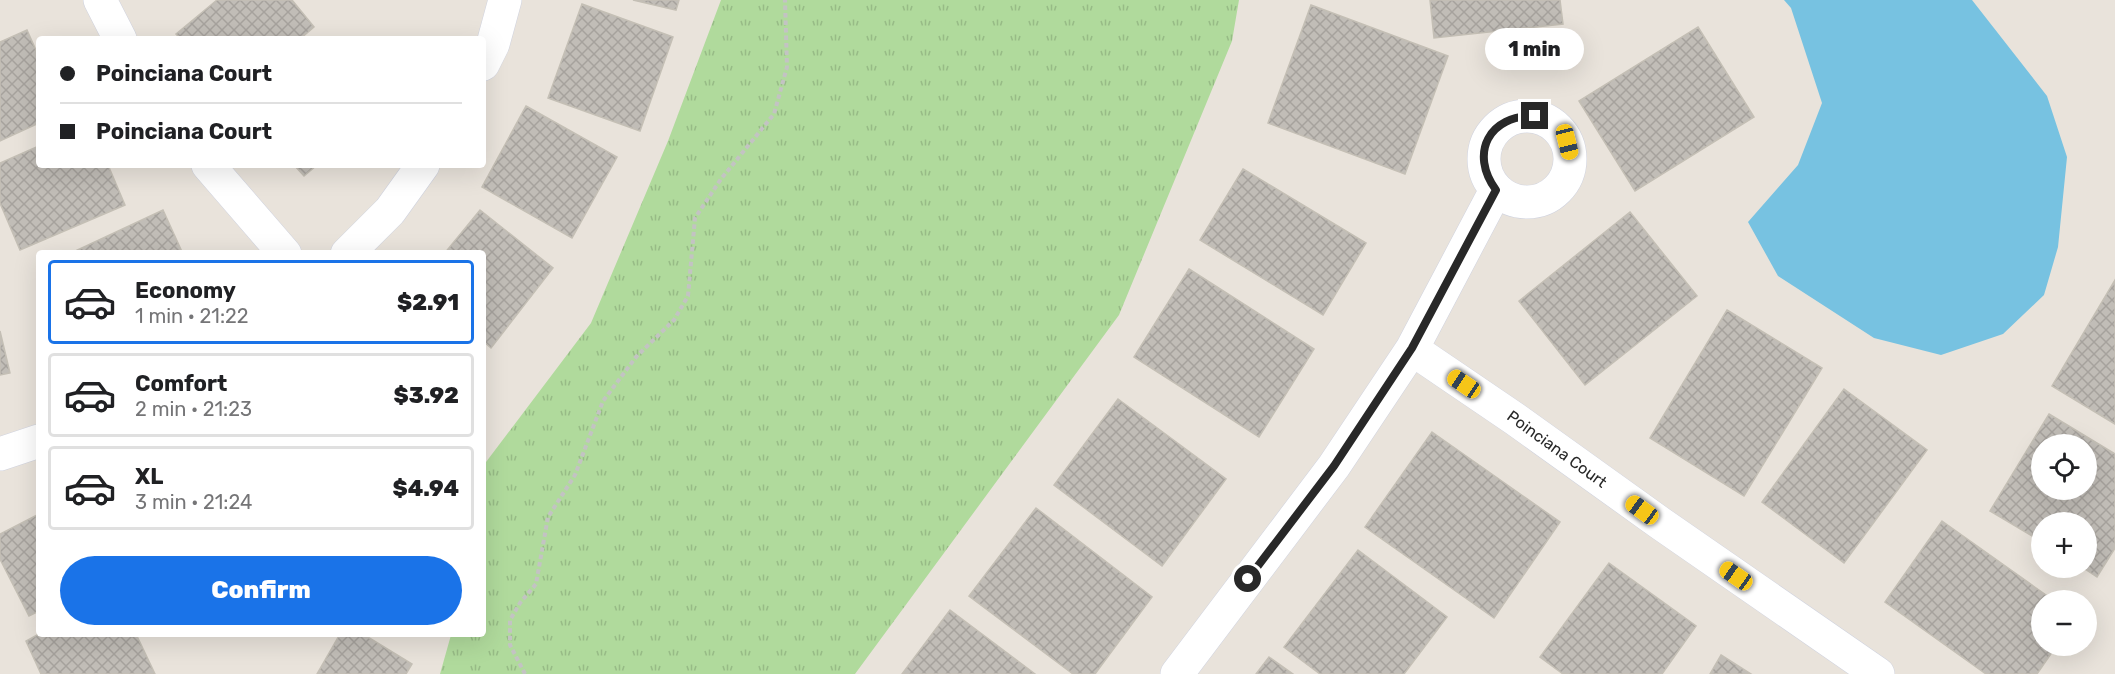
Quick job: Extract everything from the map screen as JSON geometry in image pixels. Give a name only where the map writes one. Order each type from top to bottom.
[{"type":"street","points":[[100,0],[118,36]]},
{"type":"street","points":[[486,58],[493,44],[505,0]]},
{"type":"street","points":[[211,168],[282,250]]},
{"type":"street","points":[[351,250],[390,211],[421,168]]},
{"type":"street","points":[[1176,674],[1334,466],[1412,348],[1496,190]]},
{"type":"street","name":"Poinciana Court","points":[[1412,348],[1878,674]]},
{"type":"street","points":[[0,454],[36,442]]},
{"type":"path","points":[[525,674],[510,645],[510,620],[520,603],[536,584],[548,517],[575,475],[603,401],[636,357],[674,320],[688,296],[695,218],[721,179],[774,114],[787,68],[785,0]]},
{"type":"green space","points":[[721,0],[1239,0],[1232,41],[1119,315],[855,674],[440,674],[450,637],[486,637],[486,462],[591,323],[668,141]]},
{"type":"water","points":[[1784,0],[1972,0],[2047,96],[2067,157],[2058,247],[2044,295],[2003,334],[1941,355],[1874,338],[1778,276],[1748,222],[1798,165],[1822,103],[1791,8]]},
{"type":"building","points":[[217,0],[292,0],[314,27],[304,36],[178,36],[176,34]]},
{"type":"building","points":[[633,0],[679,0],[676,10]]},
{"type":"building","points":[[1430,0],[1560,0],[1563,24],[1434,38]]},
{"type":"building","points":[[582,4],[673,37],[640,131],[548,98]]},
{"type":"building","points":[[1311,5],[1448,56],[1405,174],[1268,123]]},
{"type":"building","points":[[1698,27],[1754,117],[1635,191],[1579,101]]},
{"type":"building","points":[[27,30],[36,50],[36,124],[0,141],[0,42]]},
{"type":"building","points":[[526,106],[617,157],[572,238],[482,187]]},
{"type":"building","points":[[36,147],[36,168],[109,168],[125,205],[20,250],[0,203],[0,163]]},
{"type":"building","points":[[297,168],[313,168],[304,176]]},
{"type":"building","points":[[1243,169],[1366,243],[1323,315],[1200,240]]},
{"type":"building","points":[[163,210],[181,250],[78,250]]},
{"type":"building","points":[[480,210],[553,268],[491,348],[486,344],[486,250],[447,250]]},
{"type":"building","points":[[1630,212],[1697,296],[1585,385],[1519,301]]},
{"type":"building","points":[[1189,269],[1314,349],[1259,437],[1134,357]]},
{"type":"building","points":[[2115,280],[2115,424],[2052,386]]},
{"type":"building","points":[[1727,310],[1822,368],[1744,496],[1650,438]]},
{"type":"building","points":[[0,331],[10,373],[0,375]]},
{"type":"building","points":[[1844,389],[1927,450],[1844,563],[1762,502]]},
{"type":"building","points":[[1118,399],[1226,479],[1162,566],[1054,485]]},
{"type":"building","points":[[2049,414],[2082,434],[2037,434]]},
{"type":"building","points":[[1432,432],[1560,522],[1494,618],[1365,527]]},
{"type":"building","points":[[2097,443],[2115,454],[2115,548],[2097,577],[2097,512],[2031,512],[2031,535],[1990,511],[2031,444],[2031,500],[2097,500]]},
{"type":"building","points":[[1036,508],[1152,597],[1095,674],[1073,674],[969,596]]},
{"type":"building","points":[[36,516],[36,612],[29,616],[0,559],[0,534]]},
{"type":"building","points":[[1942,521],[2039,590],[2031,590],[2031,656],[2049,656],[2037,674],[1986,674],[1885,602]]},
{"type":"building","points":[[1358,550],[1447,617],[1404,674],[1320,674],[1284,647]]},
{"type":"building","points":[[1609,563],[1696,626],[1662,674],[1563,674],[1540,657]]},
{"type":"building","points":[[950,610],[1035,674],[902,674]]},
{"type":"building","points":[[36,636],[137,637],[155,674],[41,674],[26,641]]},
{"type":"building","points":[[338,637],[368,637],[412,664],[406,674],[317,674]]},
{"type":"building","points":[[1721,655],[1751,674],[1710,674]]},
{"type":"building","points":[[1269,657],[1293,674],[1256,674]]},
{"type":"route","points":[[1248,579],[1334,466],[1412,348],[1496,190],[1483,166],[1488,139],[1496,128],[1508,120],[1521,116],[1535,116]]}]
